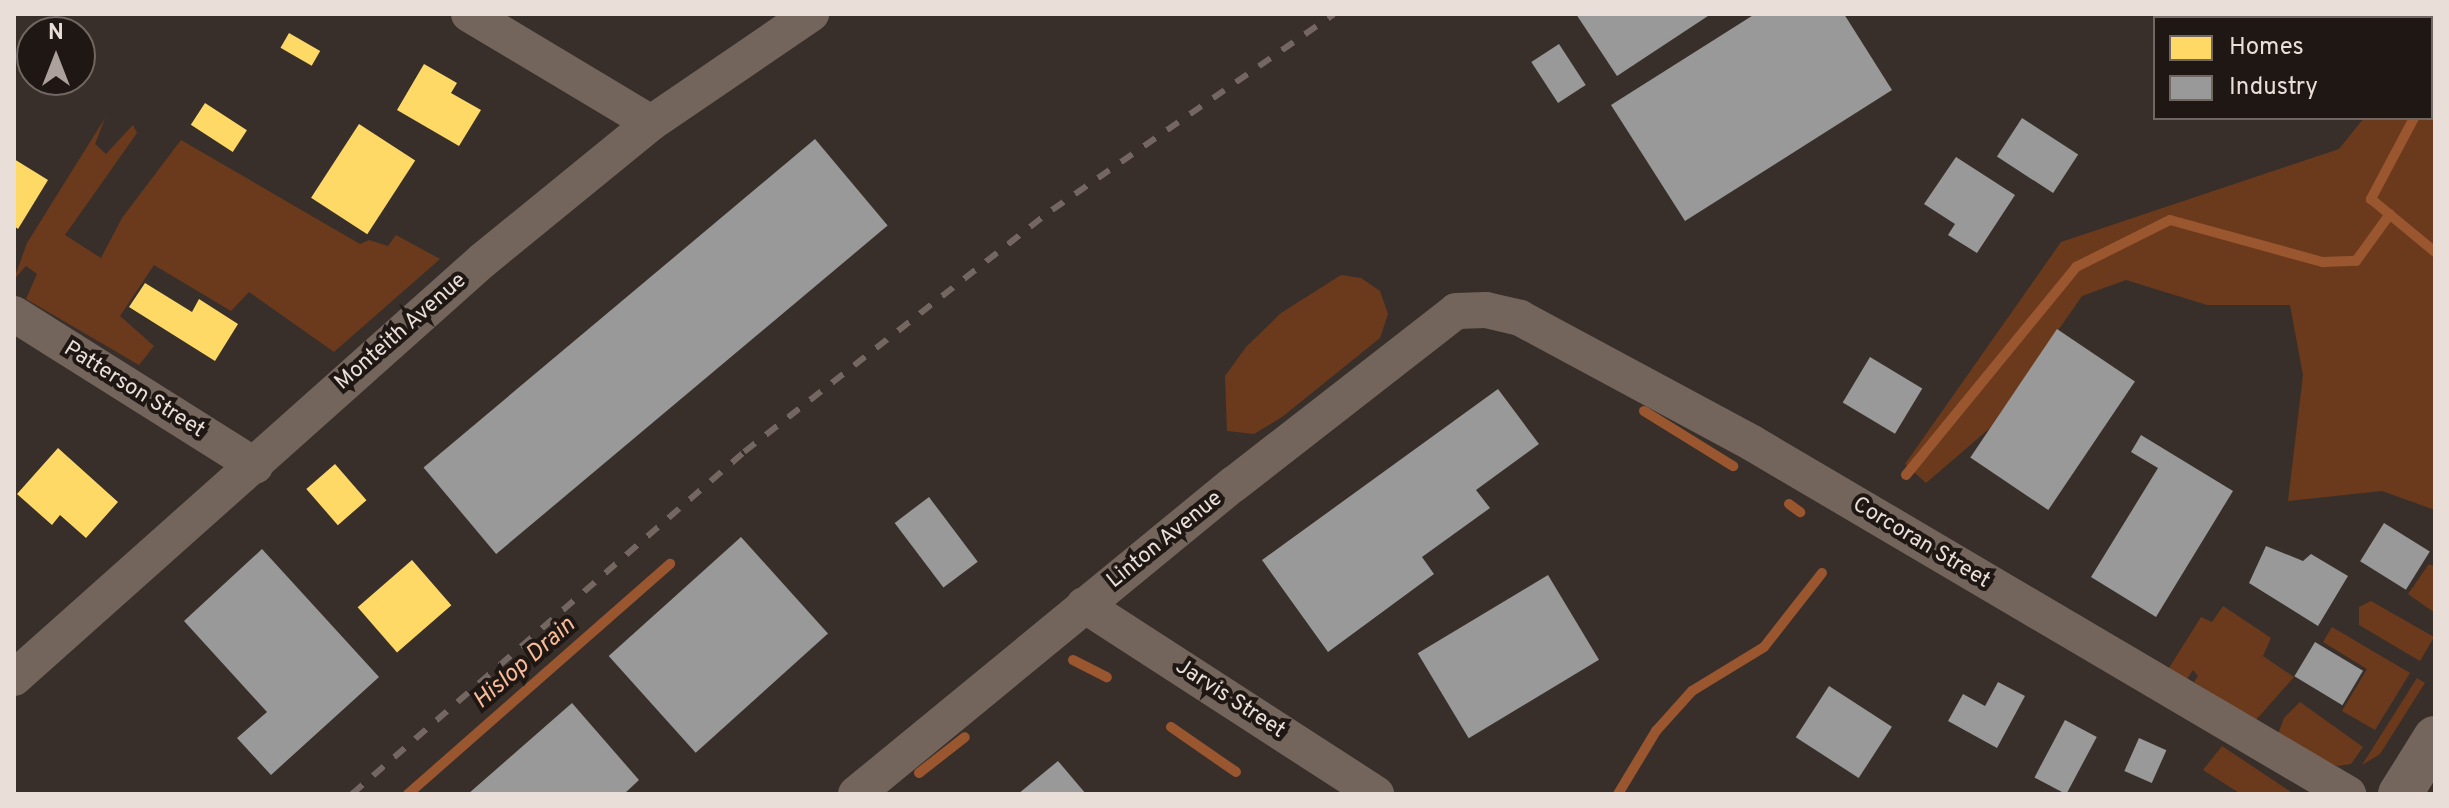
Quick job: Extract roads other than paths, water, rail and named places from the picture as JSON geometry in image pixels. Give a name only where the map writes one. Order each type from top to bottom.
[{"type":"main road","points":[[2400,794],[2435,738]]},
{"type":"street","points":[[469,14],[651,123]]},
{"type":"street","name":"Monteith Avenue","points":[[14,678],[483,260],[651,123],[811,14]]},
{"type":"street","name":"Linton Avenue","points":[[856,794],[1084,605],[1456,311],[1486,310]]},
{"type":"street","name":"Corcoran Street","points":[[1486,310],[1520,318],[1752,443],[2348,794]]},
{"type":"street","name":"Patterson Street","points":[[14,314],[255,466]]},
{"type":"street","name":"Jarvis Street","points":[[1084,605],[1376,794]]},
{"type":"waterway","points":[[2433,82],[2435,78]]},
{"type":"waterway","points":[[2413,120],[2371,199],[2435,252]]},
{"type":"waterway","points":[[1906,475],[2076,267],[2170,220],[2323,262],[2356,261],[2390,214]]},
{"type":"waterway","points":[[1644,411],[1733,466]]},
{"type":"waterway","points":[[1789,504],[1800,512]]},
{"type":"waterway","name":"Hislop Drain","points":[[408,794],[670,564]]},
{"type":"waterway","points":[[1618,794],[1656,731],[1692,691],[1764,647],[1822,573]]},
{"type":"waterway","points":[[1073,660],[1107,677]]},
{"type":"waterway","points":[[1171,727],[1236,772]]},
{"type":"waterway","points":[[919,773],[965,737]]},
{"type":"railway","points":[[352,794],[744,452],[1052,210],[1334,14]]}]
